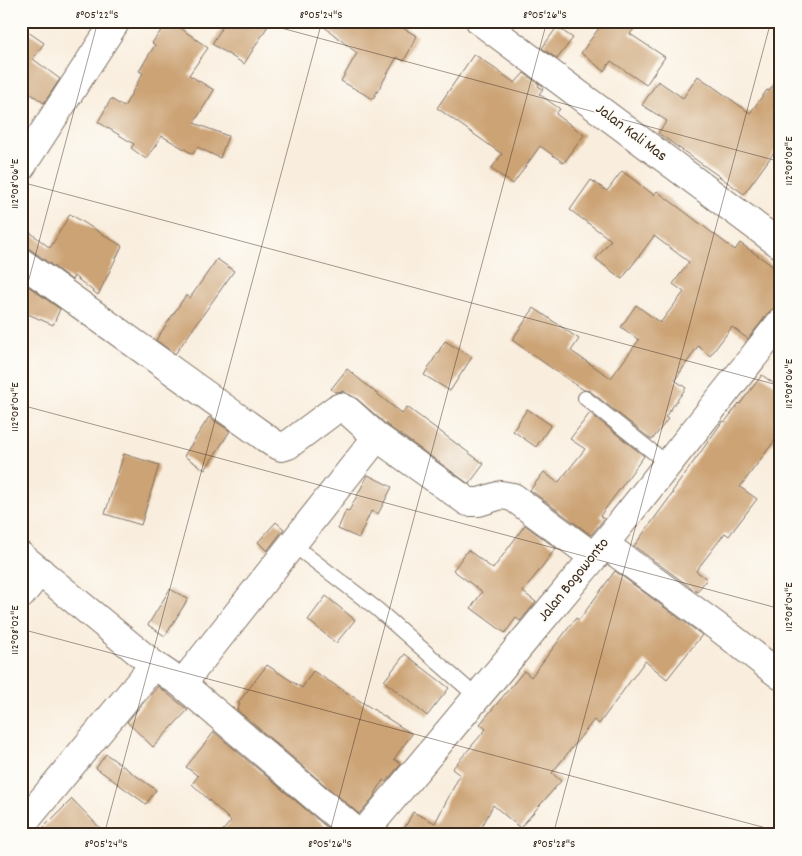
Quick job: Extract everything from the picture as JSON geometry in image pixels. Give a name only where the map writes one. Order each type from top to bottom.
[{"type":"street","points":[[21,167],[116,21]]},
{"type":"street","name":"Jalan Kali Mas","points":[[480,21],[781,245]]},
{"type":"street","points":[[21,262],[273,443],[282,447],[288,445],[341,407],[377,437],[468,502],[479,502],[501,495],[513,497],[723,630],[781,676]]},
{"type":"street","name":"Jalan Bogowonto","points":[[361,835],[599,550],[781,322]]},
{"type":"street","points":[[182,684],[377,437]]},
{"type":"street","points":[[21,595],[31,564],[154,666],[182,684],[361,835]]},
{"type":"street","points":[[21,826],[154,666]]},
{"type":"lane","points":[[585,398],[668,464]]},
{"type":"lane","points":[[292,544],[377,609],[478,697]]},
{"type":"building","points":[[168,21],[171,21],[208,48],[189,75],[214,90],[194,123],[228,136],[220,158],[197,147],[193,154],[162,136],[146,159],[131,148],[134,144],[98,122],[111,99],[124,107],[143,73],[139,71],[155,45],[152,43]]},
{"type":"building","points":[[226,21],[271,21],[244,64],[212,44]]},
{"type":"building","points":[[317,21],[390,21],[417,36],[404,61],[397,57],[373,99],[341,81],[357,53]]},
{"type":"building","points":[[604,21],[640,21],[630,34],[665,57],[646,85],[611,61],[604,71],[581,53]]},
{"type":"building","points":[[21,27],[44,43],[33,59],[60,79],[44,103],[21,87]]},
{"type":"building","points":[[557,27],[573,38],[557,59],[542,48]]},
{"type":"building","points":[[474,54],[515,83],[524,73],[539,84],[538,86],[543,89],[539,94],[560,109],[556,114],[584,135],[564,163],[540,146],[513,184],[491,169],[502,154],[437,108]]},
{"type":"building","points":[[781,75],[781,143],[744,194],[658,133],[667,121],[642,105],[658,81],[683,98],[698,76],[750,113]]},
{"type":"building","points":[[622,171],[654,195],[657,191],[735,250],[740,243],[781,272],[781,301],[769,312],[748,339],[732,327],[710,356],[698,346],[675,380],[686,388],[665,417],[668,419],[652,440],[590,391],[584,390],[512,340],[534,308],[579,339],[571,351],[611,378],[639,340],[621,327],[636,305],[660,323],[684,292],[673,284],[689,262],[654,236],[622,279],[596,259],[611,240],[570,210],[591,180],[607,191]]},
{"type":"building","points":[[70,214],[122,246],[98,295],[74,276],[72,280],[30,249],[21,247],[21,225],[50,248]]},
{"type":"building","points":[[217,259],[234,271],[175,354],[156,340],[186,295],[190,298]]},
{"type":"building","points":[[21,281],[60,309],[53,325],[21,311]]},
{"type":"building","points":[[445,341],[472,357],[450,391],[424,375]]},
{"type":"building","points":[[347,369],[402,414],[407,407],[484,464],[469,484],[387,425],[356,398],[342,391],[335,392],[331,389]]},
{"type":"building","points":[[762,375],[781,389],[781,432],[740,487],[757,499],[729,536],[725,533],[696,571],[707,579],[697,592],[634,546],[723,421],[725,422]]},
{"type":"building","points":[[527,409],[551,425],[536,447],[513,431]]},
{"type":"building","points":[[590,413],[644,456],[600,516],[604,519],[591,535],[530,490],[544,472],[558,483],[585,449],[570,439]]},
{"type":"building","points":[[209,417],[230,431],[205,470],[184,456]]},
{"type":"building","points":[[124,454],[159,465],[141,525],[105,514]]},
{"type":"building","points":[[368,475],[392,487],[378,514],[371,511],[359,538],[338,529],[346,510],[349,511]]},
{"type":"building","points":[[276,522],[284,529],[267,551],[258,542]]},
{"type":"building","points":[[525,525],[556,548],[523,592],[536,602],[520,621],[516,618],[505,633],[471,608],[482,592],[453,570],[468,550],[493,569]]},
{"type":"building","points":[[615,571],[702,635],[667,679],[645,661],[599,724],[594,720],[552,773],[561,781],[520,828],[493,805],[478,835],[401,835],[413,812],[435,823],[460,775],[452,769],[486,729],[480,724],[524,671],[531,677],[576,618],[579,620]]},
{"type":"building","points":[[170,589],[188,599],[165,636],[148,625]]},
{"type":"building","points":[[326,596],[355,620],[336,643],[308,620]]},
{"type":"building","points":[[405,654],[449,688],[427,716],[384,681]]},
{"type":"building","points":[[267,665],[302,688],[313,671],[412,734],[394,759],[401,764],[386,782],[383,780],[373,798],[359,814],[237,710],[240,704],[238,703]]},
{"type":"building","points":[[158,686],[188,710],[153,747],[127,722]]},
{"type":"building","points":[[214,732],[336,835],[219,835],[231,821],[192,784],[198,776],[186,767]]},
{"type":"building","points":[[106,754],[156,790],[146,804],[96,768]]},
{"type":"building","points":[[72,799],[107,835],[36,835]]}]
